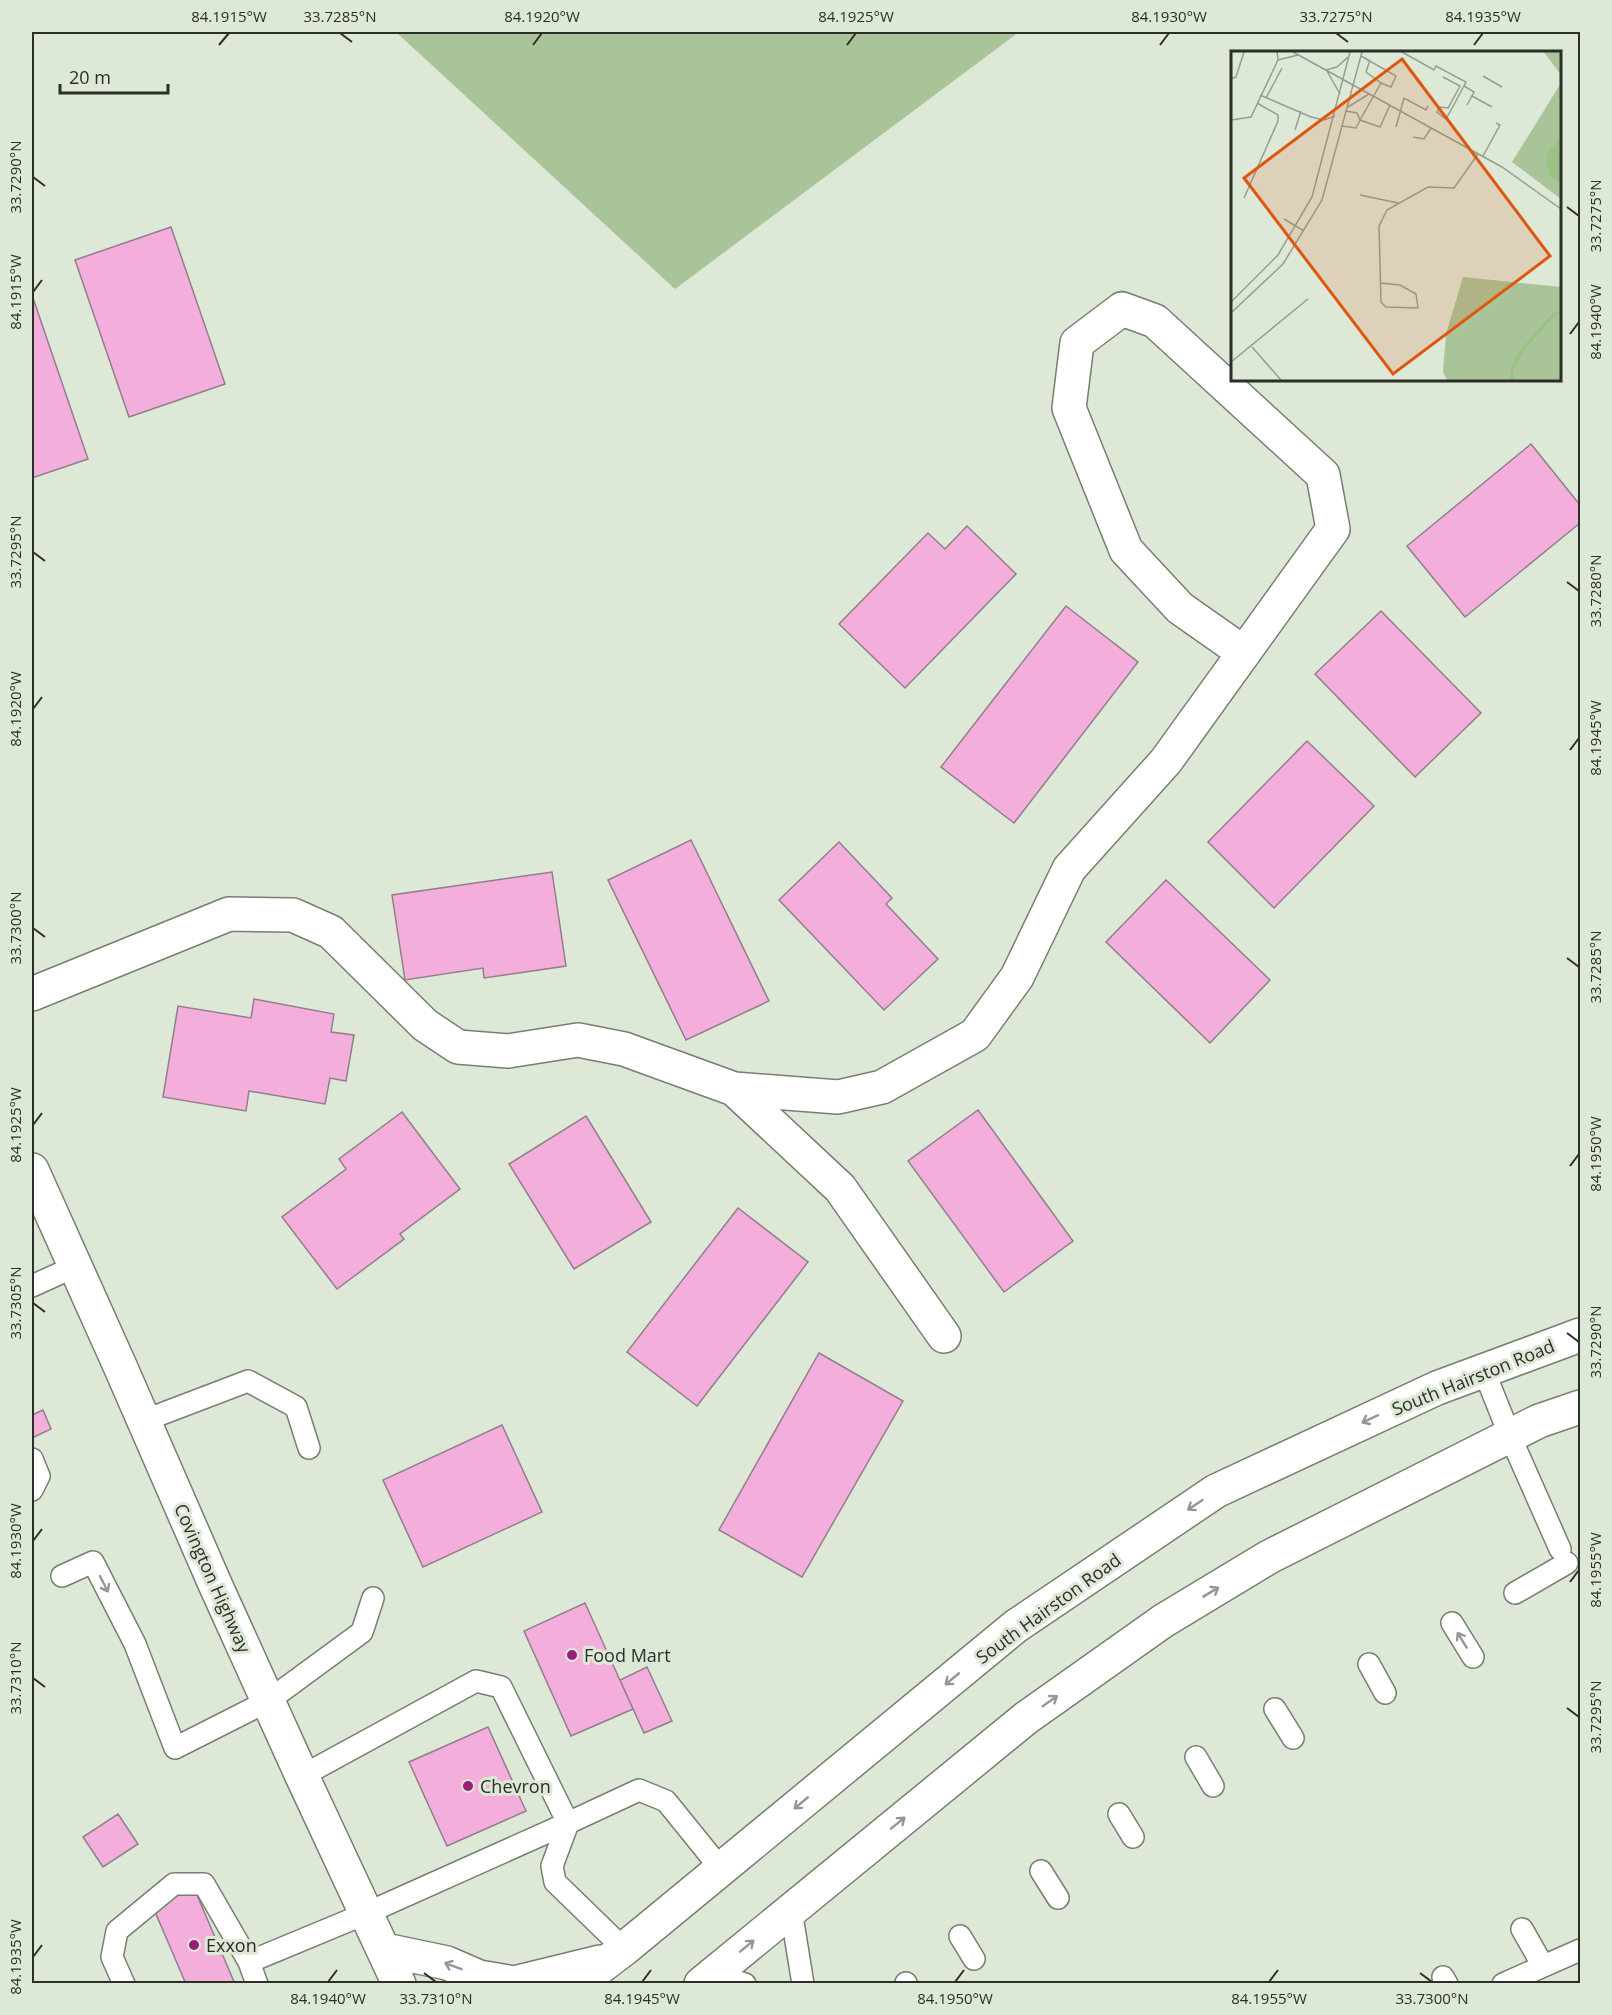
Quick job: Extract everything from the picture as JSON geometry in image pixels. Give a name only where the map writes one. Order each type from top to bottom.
[{"type":"main road","points":[[32,994],[229,914],[293,915],[331,932],[425,1025],[458,1047],[508,1051],[578,1040],[624,1049],[734,1089],[838,1097],[882,1087],[975,1035],[1017,977],[1069,869],[1166,761],[1334,529],[1323,475],[1155,321],[1122,309],[1077,343],[1069,408],[1125,550],[1180,608],[1244,652]]},
{"type":"main road","points":[[734,1089],[840,1188],[944,1336]]},
{"type":"main road","name":"Covington Highway","points":[[32,1170],[268,1701],[399,1983]]},
{"type":"main road","name":"South Hairston Road","points":[[579,1983],[1016,1626],[1216,1491],[1437,1388],[1581,1335]]},
{"type":"main road","points":[[707,1979],[1026,1718],[1163,1621],[1269,1557],[1539,1421],[1581,1407]]},
{"type":"main road","points":[[386,1983],[385,1950],[447,1963],[479,1977],[514,1983],[617,1954]]},
{"type":"lane","points":[[32,1286],[74,1267]]},
{"type":"lane","points":[[1484,1371],[1510,1436],[1564,1556],[1515,1593]]},
{"type":"lane","points":[[143,1421],[248,1381],[296,1407],[309,1448]]},
{"type":"lane","points":[[32,1459],[39,1476],[32,1490]]},
{"type":"lane","points":[[62,1576],[93,1562],[135,1644],[176,1748],[268,1701],[362,1632],[373,1598]]},
{"type":"lane","points":[[1452,1623],[1473,1658]]},
{"type":"lane","points":[[1369,1664],[1385,1693]]},
{"type":"lane","points":[[302,1776],[476,1680],[501,1687],[568,1823],[552,1866],[555,1882],[617,1954]]},
{"type":"lane","points":[[1275,1709],[1293,1738]]},
{"type":"lane","points":[[1196,1757],[1214,1786]]},
{"type":"lane","points":[[249,1962],[367,1913],[639,1790],[666,1801],[721,1869]]},
{"type":"lane","points":[[1119,1814],[1133,1837]]},
{"type":"lane","points":[[1041,1871],[1058,1898]]},
{"type":"lane","points":[[124,1983],[112,1957],[117,1931],[174,1884],[204,1884],[249,1962],[257,1983]]},
{"type":"lane","points":[[791,1910],[803,1983]]},
{"type":"lane","points":[[1522,1929],[1543,1966]]},
{"type":"lane","points":[[960,1936],[974,1959]]},
{"type":"lane","points":[[1503,1983],[1581,1950]]},
{"type":"lane","points":[[707,1979],[745,1983]]},
{"type":"green space","points":[[396,32],[1019,32],[675,289]]},
{"type":"building","points":[[171,227],[225,384],[129,417],[75,260]]},
{"type":"building","points":[[32,295],[88,459],[32,478]]},
{"type":"building","points":[[1531,444],[1580,505],[1580,523],[1465,617],[1407,546]]},
{"type":"building","points":[[967,526],[1016,574],[905,688],[839,624],[928,533],[945,549]]},
{"type":"building","points":[[1066,606],[1138,662],[1014,823],[941,767]]},
{"type":"building","points":[[1381,611],[1481,713],[1415,777],[1315,674]]},
{"type":"building","points":[[1307,741],[1374,806],[1274,908],[1208,842]]},
{"type":"building","points":[[691,840],[769,1001],[686,1040],[608,880]]},
{"type":"building","points":[[839,842],[892,898],[886,904],[938,959],[884,1010],[779,900]]},
{"type":"building","points":[[552,872],[566,966],[484,978],[483,968],[405,980],[392,895]]},
{"type":"building","points":[[1166,880],[1270,980],[1210,1043],[1106,942]]},
{"type":"building","points":[[254,999],[334,1014],[331,1032],[354,1035],[346,1081],[330,1078],[325,1104],[249,1091],[246,1111],[163,1097],[178,1006],[251,1018]]},
{"type":"building","points":[[978,1110],[1073,1241],[1004,1292],[908,1161]]},
{"type":"building","points":[[402,1112],[460,1189],[400,1234],[404,1239],[337,1289],[282,1217],[346,1169],[339,1159]]},
{"type":"building","points":[[586,1116],[651,1222],[574,1269],[509,1164]]},
{"type":"building","points":[[738,1208],[808,1262],[697,1406],[627,1352]]},
{"type":"building","points":[[819,1353],[903,1401],[802,1577],[719,1530]]},
{"type":"building","points":[[43,1410],[51,1429],[32,1438],[32,1415]]},
{"type":"building","points":[[502,1425],[542,1512],[423,1567],[383,1480]]},
{"type":"building","name":"Food Mart","points":[[585,1603],[633,1709],[571,1736],[524,1631]]},
{"type":"building","points":[[647,1667],[672,1721],[644,1733],[620,1680]]},
{"type":"building","name":"Chevron","points":[[488,1727],[526,1811],[447,1846],[409,1762]]},
{"type":"building","points":[[118,1814],[138,1844],[103,1867],[83,1837]]},
{"type":"building","name":"Exxon","points":[[194,1888],[235,1984],[186,1984],[153,1907]]},
{"type":"place","name":"Food Mart","points":[[572,1655]]},
{"type":"place","name":"Chevron","points":[[468,1786]]},
{"type":"place","name":"Exxon","points":[[194,1945]]}]
